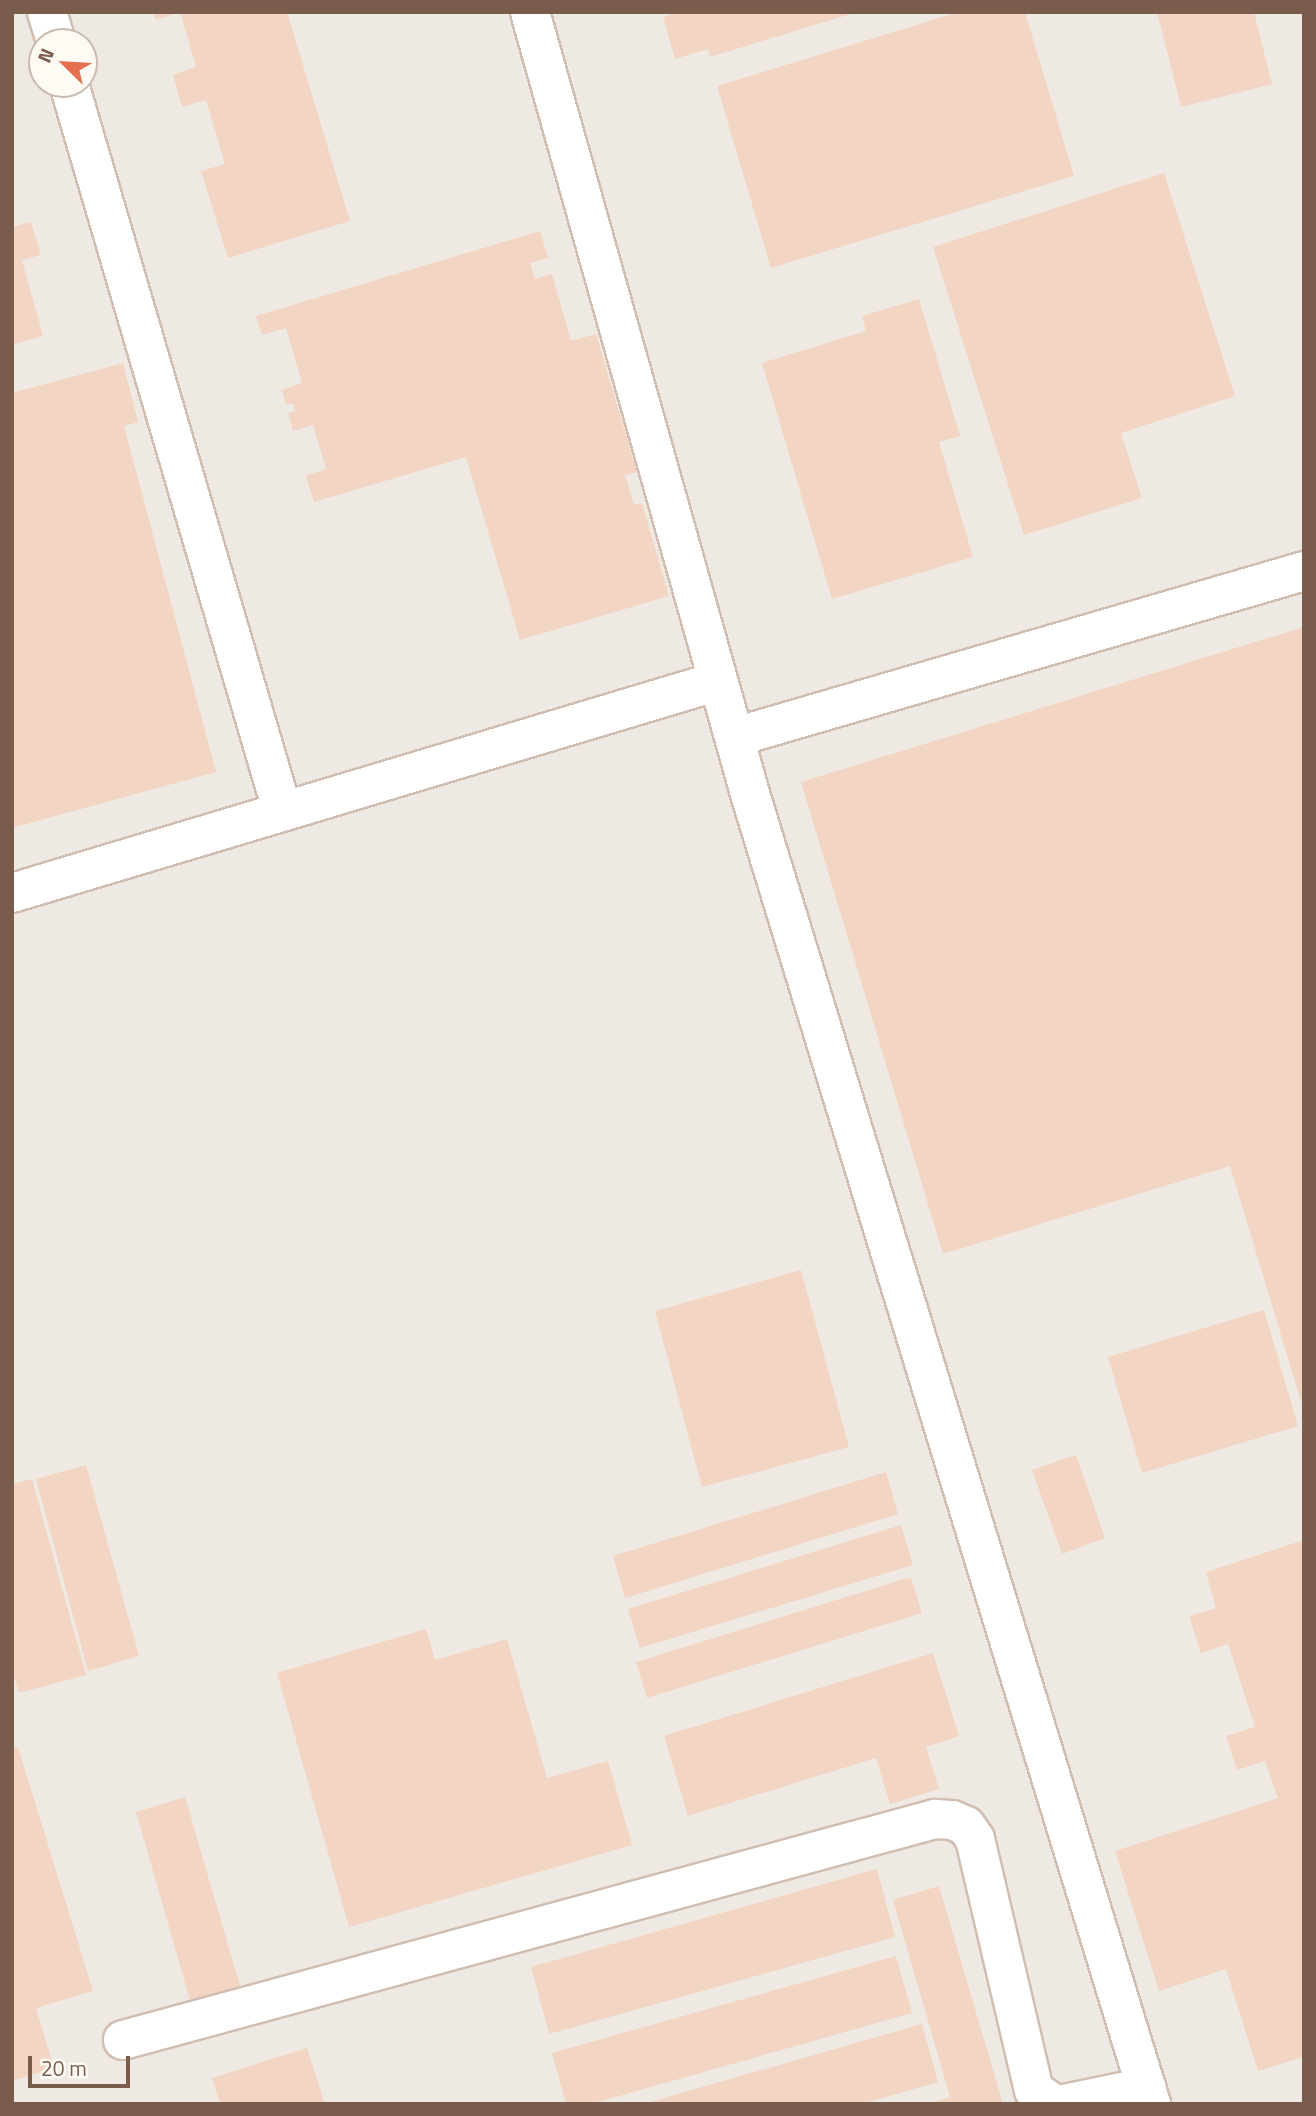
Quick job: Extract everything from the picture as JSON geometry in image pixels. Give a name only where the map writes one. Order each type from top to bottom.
[{"type":"lane","points":[[530,12],[718,681],[1148,2095],[1064,2104]]},
{"type":"lane","points":[[72,98],[282,810]]},
{"type":"lane","points":[[735,737],[1304,571]]},
{"type":"lane","points":[[12,893],[718,681]]},
{"type":"lane","points":[[122,2040],[922,1823],[952,1820],[966,1826],[975,1839],[1034,2090],[1052,2104]]},
{"type":"shaded area","points":[[12,12],[1304,12],[1304,2104],[12,2104]]},
{"type":"building","points":[[153,12],[180,12],[156,20]]},
{"type":"building","points":[[180,12],[287,12],[350,221],[228,258],[201,171],[225,164],[206,100],[182,107],[173,75],[196,67]]},
{"type":"building","points":[[680,12],[854,13],[710,57],[708,49],[675,59],[663,17]]},
{"type":"building","points":[[959,12],[1025,12],[1074,176],[771,268],[717,86]]},
{"type":"building","points":[[1157,12],[1254,12],[1272,84],[1181,107]]},
{"type":"building","points":[[1164,173],[1235,396],[1121,433],[1142,498],[1024,535],[933,247]]},
{"type":"building","points":[[31,222],[41,255],[22,260],[43,336],[12,345],[12,227]]},
{"type":"building","points":[[540,231],[548,258],[530,263],[535,279],[552,274],[571,341],[596,334],[637,472],[625,475],[634,505],[642,503],[669,596],[520,640],[466,457],[314,502],[306,476],[326,469],[313,425],[293,431],[288,413],[295,411],[293,403],[286,405],[282,390],[302,383],[286,328],[262,335],[256,316]]},
{"type":"building","points":[[919,299],[960,436],[939,442],[973,557],[832,599],[762,363],[866,331],[862,316]]},
{"type":"building","points":[[123,363],[138,422],[124,426],[216,772],[12,828],[12,393]]},
{"type":"building","points":[[1304,627],[1303,1408],[1230,1166],[943,1254],[801,782]]},
{"type":"building","points":[[801,1270],[849,1447],[702,1487],[655,1311]]},
{"type":"building","points":[[1264,1310],[1298,1426],[1142,1473],[1108,1357]]},
{"type":"building","points":[[1076,1455],[1105,1538],[1062,1554],[1032,1470]]},
{"type":"building","points":[[86,1465],[139,1656],[88,1671],[36,1479]]},
{"type":"building","points":[[886,1472],[898,1514],[625,1598],[613,1556]]},
{"type":"building","points":[[32,1479],[86,1675],[19,1693],[12,1670],[12,1484]]},
{"type":"building","points":[[901,1525],[913,1565],[640,1648],[628,1609]]},
{"type":"building","points":[[1304,1540],[1304,2057],[1258,2071],[1226,1969],[1159,1991],[1115,1851],[1278,1798],[1265,1761],[1237,1770],[1226,1736],[1255,1727],[1228,1644],[1201,1653],[1189,1616],[1216,1608],[1206,1572]]},
{"type":"building","points":[[911,1577],[922,1613],[647,1698],[636,1662]]},
{"type":"building","points":[[426,1629],[435,1660],[507,1639],[547,1778],[608,1761],[632,1845],[349,1927],[277,1673]]},
{"type":"building","points":[[933,1653],[959,1736],[926,1747],[939,1789],[890,1804],[876,1758],[688,1816],[664,1736]]},
{"type":"building","points":[[18,1747],[93,1991],[36,2008],[54,2068],[12,2081],[12,1748]]},
{"type":"building","points":[[185,1797],[243,1996],[193,2011],[136,1812]]},
{"type":"building","points":[[877,1869],[895,1937],[549,2034],[531,1967]]},
{"type":"building","points":[[939,1886],[1003,2104],[928,2104],[950,2097],[893,1900]]},
{"type":"building","points":[[896,1956],[912,2013],[591,2104],[566,2104],[552,2053]]},
{"type":"building","points":[[922,2024],[938,2082],[862,2104],[643,2104]]},
{"type":"building","points":[[307,2048],[325,2104],[220,2104],[212,2078]]}]
